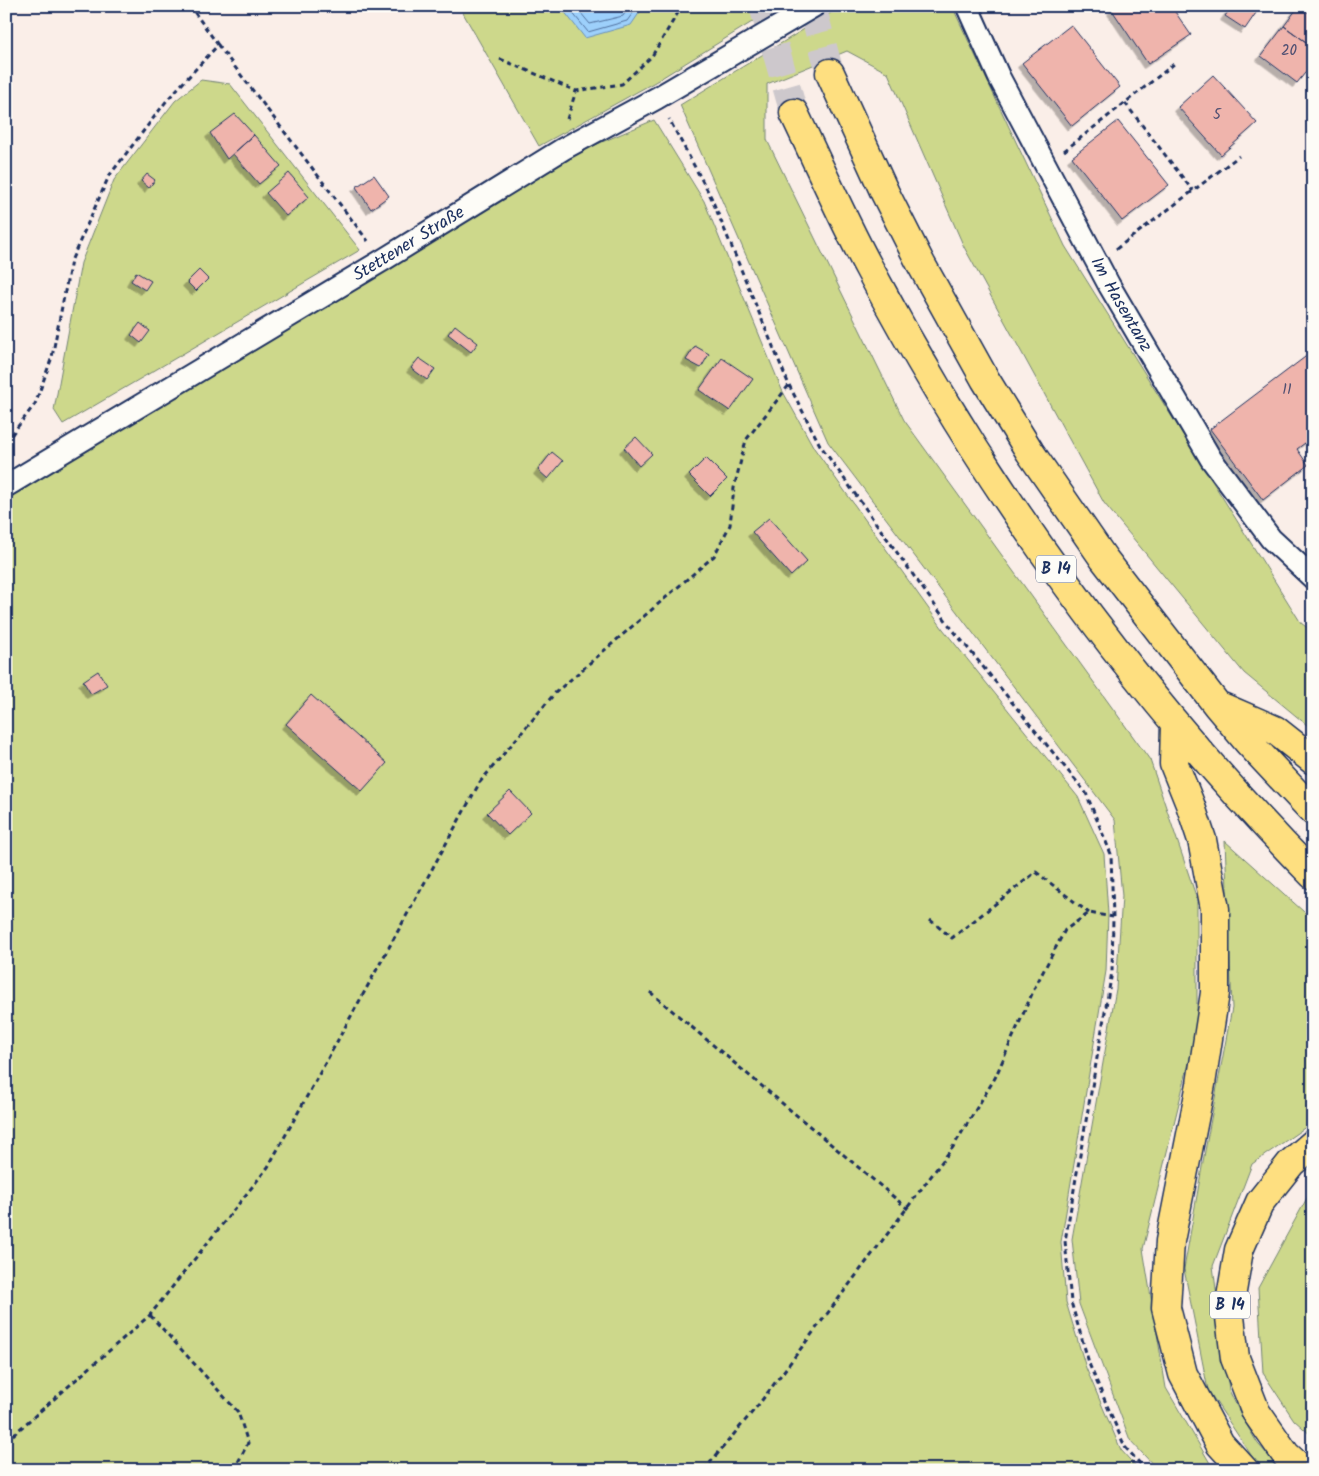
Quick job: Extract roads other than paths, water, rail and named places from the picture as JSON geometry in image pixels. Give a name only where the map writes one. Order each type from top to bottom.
[{"type":"highway","name":"B 14","points":[[830,72],[903,229],[985,379],[1030,452],[1104,559],[1217,706],[1313,811]]},
{"type":"highway","name":"B 14","points":[[794,113],[868,267],[947,406],[1024,524],[1104,634],[1175,724],[1238,796],[1313,875]]},
{"type":"highway","points":[[1217,706],[1275,730],[1313,760]]},
{"type":"highway","points":[[1175,724],[1174,764],[1202,840],[1215,909],[1215,993],[1201,1084],[1170,1241],[1166,1308],[1183,1374],[1220,1444],[1244,1470]]},
{"type":"highway","name":"B 14","points":[[1304,1470],[1286,1455],[1256,1412],[1235,1358],[1229,1309],[1239,1250],[1260,1202],[1291,1163],[1313,1144]]},
{"type":"street","name":"Stettener Straße","points":[[6,486],[383,260],[562,149],[657,98],[814,6]]},
{"type":"street","name":"Im Hasentanz","points":[[967,6],[999,77],[1098,263],[1211,459],[1271,539],[1313,578]]},
{"type":"water","points":[[560,6],[644,6],[631,25],[585,38]]},
{"type":"tunnel","points":[[763,6],[794,113]]},
{"type":"tunnel","points":[[812,6],[830,73]]}]
